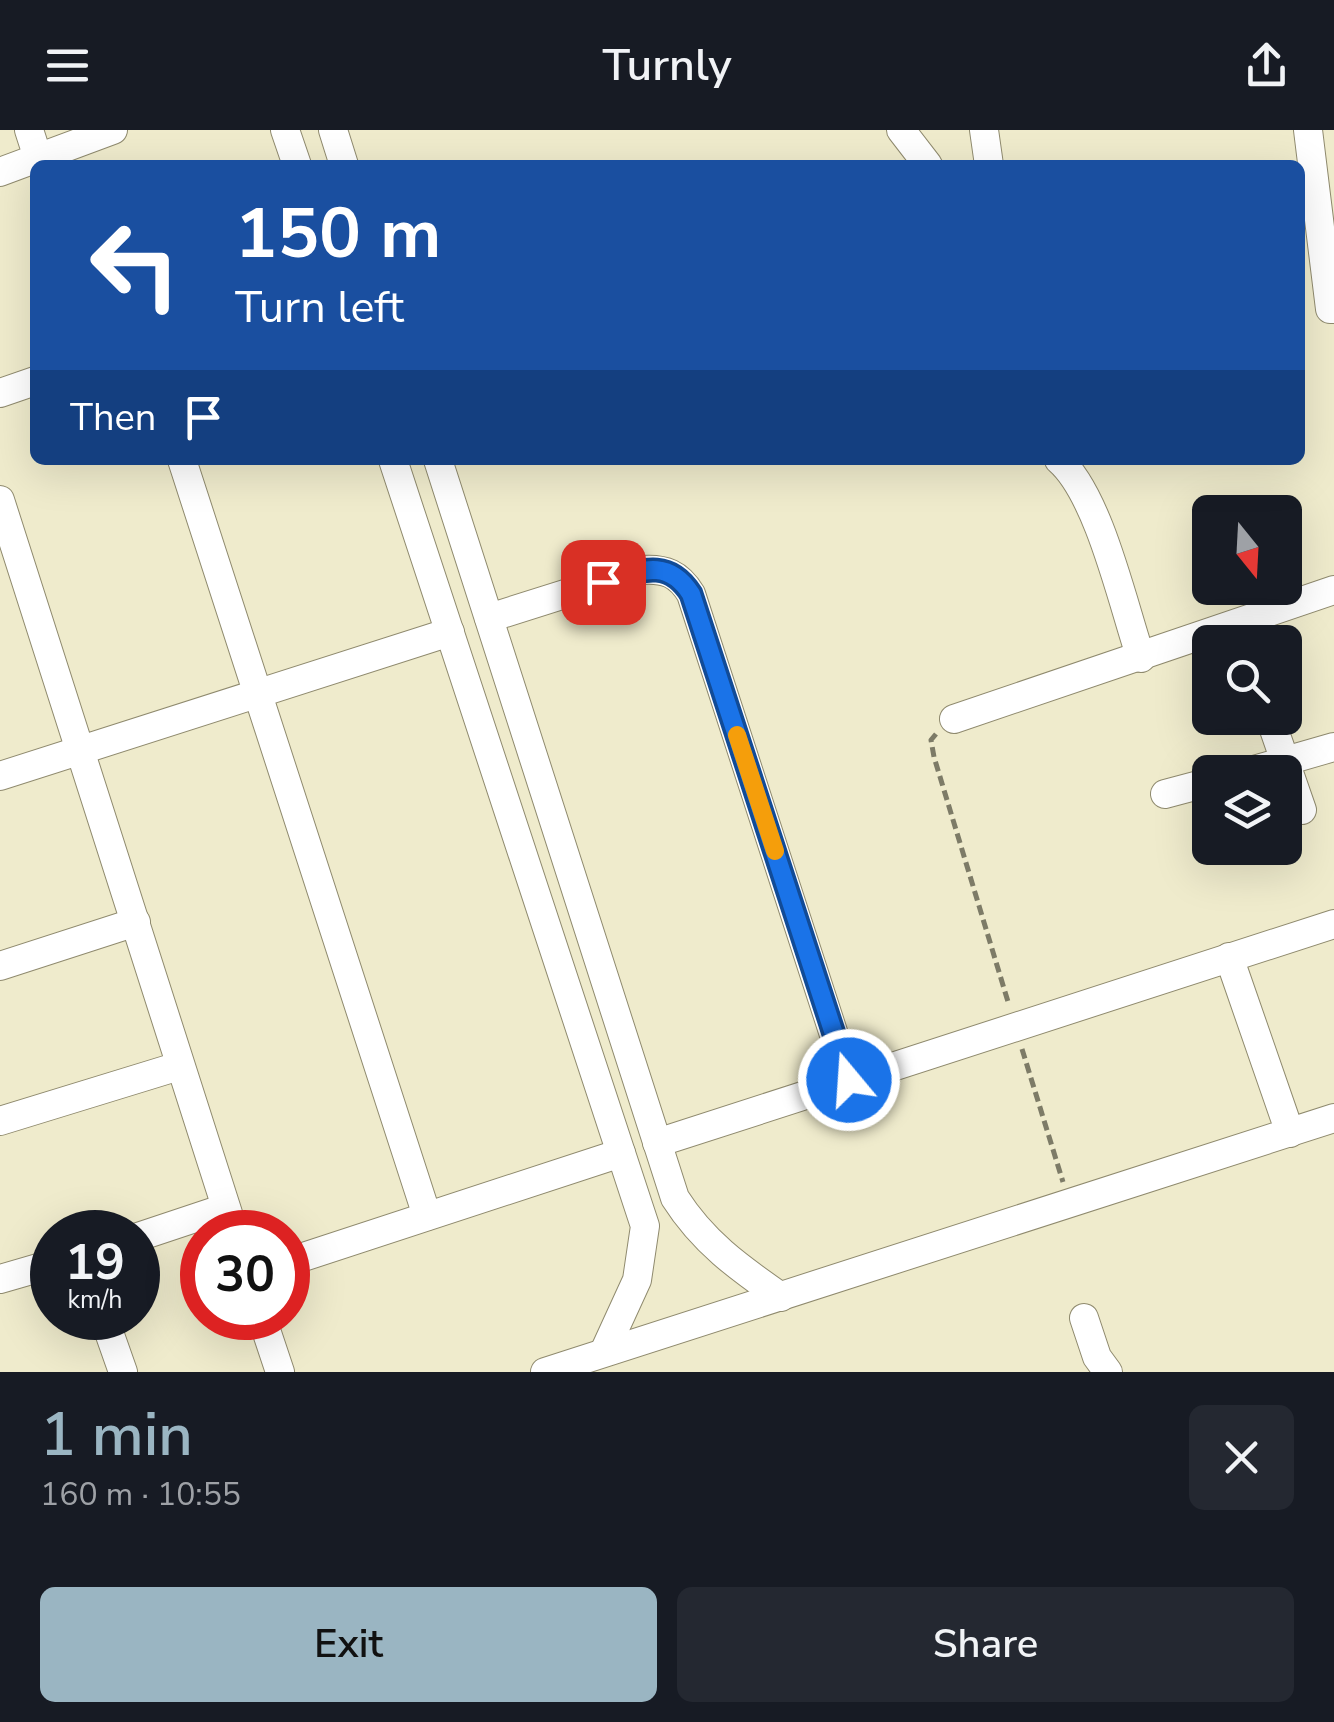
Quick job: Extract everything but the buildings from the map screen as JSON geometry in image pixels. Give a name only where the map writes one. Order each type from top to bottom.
[{"type":"street","points":[[29,130],[38,158]]},
{"type":"street","points":[[33,160],[113,130]]},
{"type":"street","points":[[285,130],[295,160]]},
{"type":"street","points":[[333,130],[342,160]]},
{"type":"street","points":[[901,130],[924,160]]},
{"type":"street","points":[[984,130],[988,160]]},
{"type":"street","points":[[1308,130],[1330,309],[1334,308]]},
{"type":"street","points":[[0,172],[30,161]]},
{"type":"street","points":[[0,392],[30,383]]},
{"type":"street","points":[[184,465],[427,1216]]},
{"type":"street","points":[[395,465],[645,1226],[644,1254],[629,1305],[604,1352]]},
{"type":"street","points":[[440,465],[675,1198],[721,1255],[780,1297]]},
{"type":"street","points":[[1064,465],[1075,474],[1103,543],[1140,658]]},
{"type":"street","points":[[0,500],[12,582],[78,750],[226,1210]]},
{"type":"street","points":[[489,618],[641,570],[656,569],[682,580],[691,594],[849,1080]]},
{"type":"street","points":[[1259,625],[1334,590]]},
{"type":"street","points":[[0,776],[450,632]]},
{"type":"street","points":[[954,719],[1140,658],[1192,645]]},
{"type":"street","points":[[1302,757],[1334,747]]},
{"type":"street","points":[[1165,794],[1192,787]]},
{"type":"street","points":[[0,966],[136,922]]},
{"type":"street","points":[[657,1143],[1334,924]]},
{"type":"street","points":[[1230,958],[1290,1132]]},
{"type":"street","points":[[0,1122],[179,1066]]},
{"type":"street","points":[[546,1372],[1334,1118]]},
{"type":"street","points":[[310,1255],[621,1153]]},
{"type":"street","points":[[0,1279],[30,1270]]},
{"type":"street","points":[[1084,1318],[1097,1357],[1108,1372]]},
{"type":"street","points":[[112,1340],[123,1372]]},
{"type":"street","points":[[269,1340],[280,1372]]},
{"type":"path","points":[[954,719],[931,740],[934,757],[1070,1204]]},
{"type":"slow traffic","points":[[737,735],[775,851]]},
{"type":"route","points":[[603,582],[656,569],[682,580],[691,594],[849,1080]]}]
